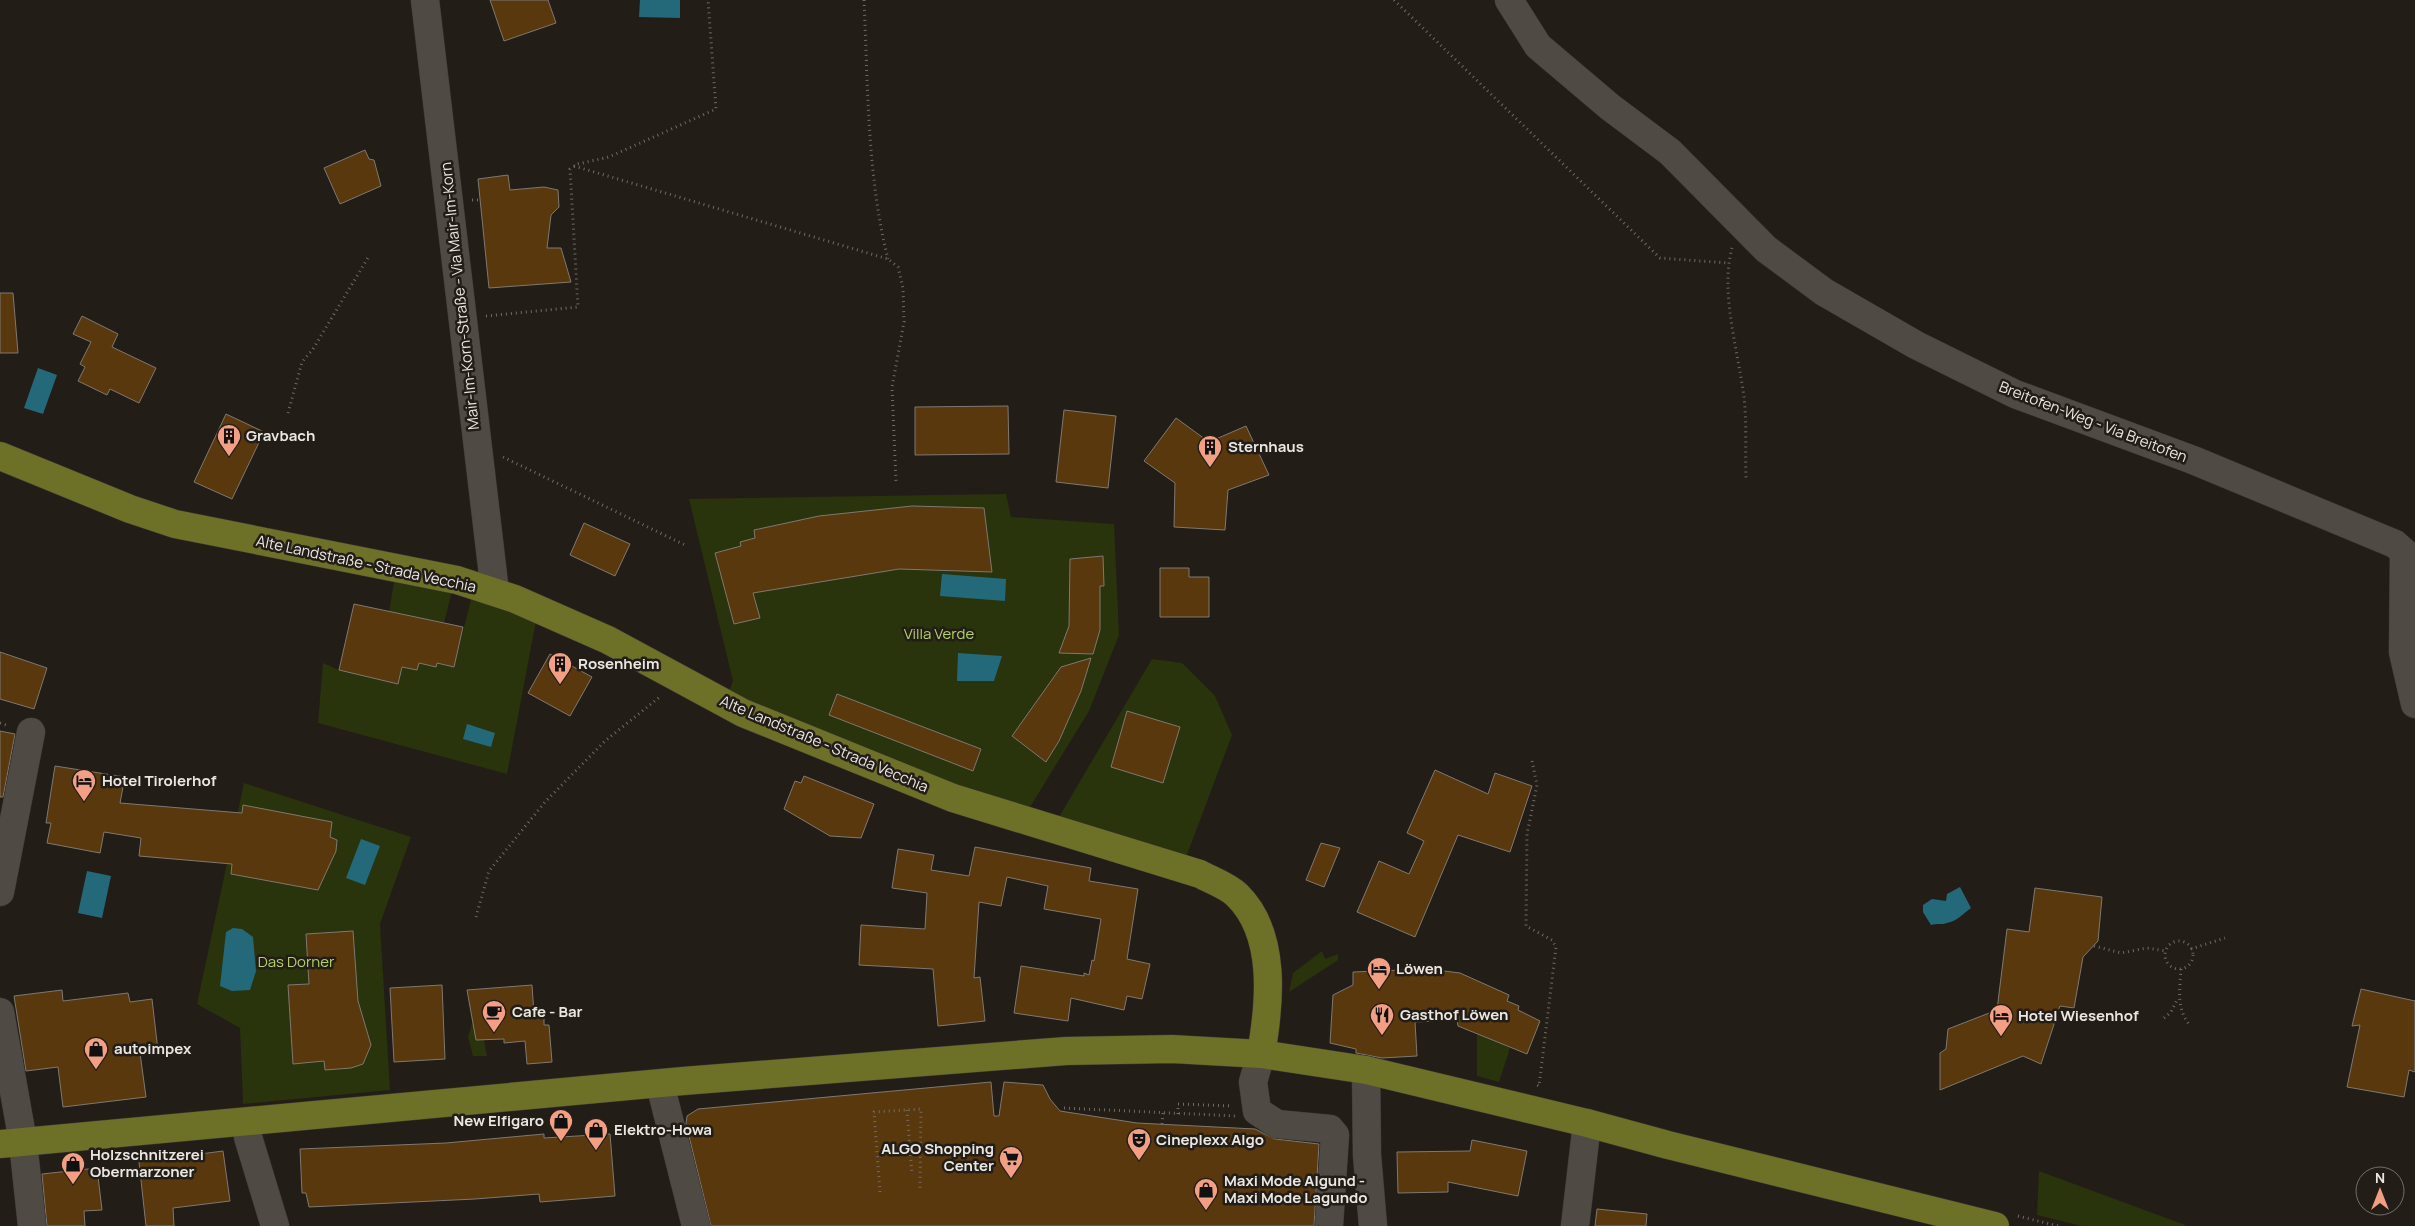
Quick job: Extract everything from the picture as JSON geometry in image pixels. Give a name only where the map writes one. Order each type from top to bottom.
[{"type":"main road","name":"Alte Landstraße - Strada Vecchia","points":[[0,456],[175,524],[457,580],[495,592],[608,640],[743,713],[952,798],[1200,874],[1237,894],[1258,923],[1267,970],[1261,1054]]},
{"type":"main road","points":[[12,1143],[660,1084],[1066,1051],[1172,1049],[1261,1054],[1366,1070],[1587,1123],[1668,1145],[1995,1226]]},
{"type":"street","name":"Mair-Im-Korn-Straße - Via Mair-Im-Korn","points":[[425,0],[461,319],[495,592]]},
{"type":"street","name":"Breitofen-Weg - Via Breitofen","points":[[1509,0],[1538,46],[1610,107],[1670,152],[1766,250],[1824,292],[1916,345],[2006,390],[2193,460],[2395,544],[2404,552],[2403,652],[2415,704]]},
{"type":"street","points":[[0,892],[31,732]]},
{"type":"street","points":[[0,1012],[12,1143],[32,1226]]},
{"type":"street","points":[[1261,1054],[1253,1082],[1257,1111],[1277,1124],[1330,1129],[1335,1135],[1330,1226]]},
{"type":"street","points":[[1366,1070],[1367,1155],[1373,1226]]},
{"type":"street","points":[[660,1084],[696,1226]]},
{"type":"street","points":[[246,1122],[260,1181],[275,1226]]},
{"type":"street","points":[[1575,1226],[1587,1123]]},
{"type":"path","points":[[461,319],[578,307],[570,169],[574,166],[609,157],[716,109],[708,0]]},
{"type":"path","points":[[864,0],[871,134],[880,230],[888,259]]},
{"type":"path","points":[[1394,0],[1660,258],[1728,264]]},
{"type":"path","points":[[574,166],[888,259],[898,267],[903,288],[904,322],[892,387],[896,482]]},
{"type":"path","points":[[1739,223],[1728,264],[1732,333],[1744,398],[1746,478]]},
{"type":"path","points":[[288,413],[302,362],[313,349],[369,256]]},
{"type":"path","points":[[497,454],[687,546]]},
{"type":"path","points":[[476,917],[489,871],[545,802],[605,741],[664,694],[674,677]]},
{"type":"path","points":[[1530,1084],[1539,1086],[1556,947],[1552,940],[1526,926],[1528,834],[1537,785],[1532,761]]},
{"type":"path","points":[[2192,949],[2225,938]]},
{"type":"path","points":[[2166,951],[2176,942],[2185,943],[2192,949],[2192,962],[2181,969]]},
{"type":"path","points":[[2094,946],[2121,953],[2147,948],[2166,951]]},
{"type":"path","points":[[2166,951],[2169,964],[2181,969]]},
{"type":"path","points":[[2181,969],[2179,995],[2184,1018],[2189,1024]]},
{"type":"path","points":[[2164,1018],[2171,1012],[2179,995]]},
{"type":"path","points":[[1178,1114],[1178,1104],[1236,1106]]},
{"type":"path","points":[[1064,1108],[1236,1116]]},
{"type":"path","points":[[880,1192],[874,1112],[921,1109],[920,1188]]},
{"type":"path","points":[[906,1110],[912,1175]]},
{"type":"path","points":[[1162,1124],[1163,1113]]},
{"type":"green space","name":"Villa Verde","points":[[1006,494],[1011,517],[1114,524],[1119,635],[1089,711],[1027,812],[727,696],[733,681],[689,499]]},
{"type":"green space","points":[[400,579],[452,591],[444,623],[389,612],[394,582]]},
{"type":"green space","points":[[472,596],[536,621],[507,774],[318,723],[323,663],[339,670],[398,683],[402,667],[417,670],[419,663],[436,667],[437,663],[454,667]]},
{"type":"green space","points":[[1152,659],[1182,663],[1215,696],[1232,735],[1182,868],[1052,829]]},
{"type":"green space","name":"Das Dorner","points":[[244,783],[411,837],[380,924],[390,1090],[243,1104],[240,1028],[197,1004]]},
{"type":"green space","points":[[1322,951],[1325,959],[1338,954],[1338,960],[1289,992],[1293,973]]},
{"type":"green space","points":[[473,1020],[484,1040],[487,1056],[473,1056],[468,1037]]},
{"type":"green space","points":[[1477,1033],[1510,1048],[1499,1082],[1477,1076]]},
{"type":"green space","points":[[2039,1171],[2188,1226],[2081,1226],[2037,1215]]},
{"type":"water","points":[[640,0],[680,0],[680,18],[639,17]]},
{"type":"water","points":[[38,368],[57,375],[43,414],[24,408]]},
{"type":"water","points":[[942,574],[1006,579],[1005,601],[940,596]]},
{"type":"water","points":[[958,653],[1002,656],[994,681],[957,681]]},
{"type":"water","points":[[467,724],[495,733],[491,747],[463,739]]},
{"type":"water","points":[[361,839],[380,846],[365,885],[346,878]]},
{"type":"water","points":[[87,871],[111,876],[102,918],[78,913]]},
{"type":"water","points":[[1960,887],[1971,908],[1954,921],[1931,925],[1923,912],[1923,905],[1932,899],[1946,901],[1947,894]]},
{"type":"water","points":[[233,928],[242,929],[253,937],[256,971],[250,990],[232,991],[220,986],[226,932]]},
{"type":"building","points":[[490,0],[548,0],[556,23],[504,41]]},
{"type":"building","points":[[365,150],[369,159],[374,160],[381,186],[340,204],[324,168]]},
{"type":"building","points":[[508,175],[510,190],[544,187],[558,190],[559,207],[551,215],[547,248],[561,248],[571,282],[489,288],[478,179]]},
{"type":"building","points":[[0,293],[13,293],[18,353],[0,353]]},
{"type":"building","points":[[82,316],[118,334],[112,347],[156,368],[139,403],[110,389],[107,395],[78,381],[85,367],[80,364],[91,342],[73,334]]},
{"type":"building","points":[[1008,406],[1009,454],[915,455],[915,407]]},
{"type":"building","points":[[1064,410],[1116,416],[1108,488],[1056,482]]},
{"type":"building","name":"Gravbach","points":[[226,414],[264,432],[232,499],[194,482]]},
{"type":"building","name":"Sternhaus","points":[[1176,418],[1209,442],[1246,426],[1269,475],[1228,490],[1225,530],[1174,527],[1175,483],[1144,461]]},
{"type":"building","points":[[912,506],[984,508],[992,572],[899,569],[753,593],[760,618],[734,624],[715,553],[741,546],[740,542],[755,538],[754,530],[819,516]]},
{"type":"building","points":[[584,523],[630,544],[615,576],[570,555]]},
{"type":"building","points":[[1103,556],[1104,586],[1100,586],[1100,630],[1093,654],[1059,653],[1069,626],[1070,559]]},
{"type":"building","points":[[1160,568],[1189,568],[1189,577],[1209,577],[1209,617],[1160,617]]},
{"type":"building","points":[[354,604],[463,627],[454,667],[437,663],[436,667],[419,663],[417,670],[402,667],[398,684],[339,670]]},
{"type":"building","points":[[0,652],[47,668],[34,709],[0,699]]},
{"type":"building","name":"Rosenheim","points":[[550,654],[592,677],[570,716],[528,693]]},
{"type":"building","points":[[1091,658],[1081,691],[1059,741],[1046,762],[1012,736],[1061,667]]},
{"type":"building","points":[[837,694],[981,749],[973,771],[829,715]]},
{"type":"building","points":[[1127,711],[1180,727],[1163,783],[1111,767]]},
{"type":"building","points":[[0,731],[15,734],[3,797],[0,797]]},
{"type":"building","points":[[55,766],[125,777],[120,803],[242,813],[243,805],[332,822],[330,837],[337,840],[336,851],[318,890],[231,874],[232,864],[139,856],[141,838],[104,832],[100,853],[47,843],[51,823],[46,823]]},
{"type":"building","points":[[1435,770],[1488,794],[1495,773],[1532,786],[1510,852],[1458,835],[1415,937],[1357,912],[1379,861],[1409,874],[1424,841],[1407,833]]},
{"type":"building","points":[[804,776],[874,804],[861,838],[830,836],[784,809],[795,781],[801,783]]},
{"type":"building","points":[[1321,843],[1340,848],[1324,887],[1306,880]]},
{"type":"building","points":[[975,847],[1091,868],[1089,881],[1138,889],[1127,959],[1150,964],[1142,999],[1127,996],[1124,1010],[1071,998],[1068,1021],[1014,1013],[1021,966],[1084,976],[1084,973],[1089,975],[1092,960],[1094,961],[1101,919],[1044,909],[1048,886],[1007,877],[1001,906],[979,902],[974,978],[980,977],[985,1021],[938,1026],[933,969],[859,965],[861,925],[925,929],[927,893],[892,888],[898,849],[934,855],[931,870],[969,876]]},
{"type":"building","points":[[2035,888],[2102,897],[2098,941],[2083,957],[2074,1008],[2060,1006],[2041,1064],[2023,1056],[1940,1090],[1940,1053],[1946,1049],[1948,1029],[1997,1010],[2007,929],[2029,932]]},
{"type":"building","points":[[353,931],[358,1001],[371,1045],[363,1064],[351,1068],[325,1070],[324,1061],[293,1064],[288,985],[309,984],[306,934]]},
{"type":"building","points":[[1428,969],[1460,973],[1509,995],[1507,1001],[1519,1006],[1518,1010],[1540,1021],[1527,1054],[1458,1026],[1457,1020],[1415,1022],[1417,1056],[1382,1058],[1356,1053],[1356,1049],[1330,1043],[1333,995],[1353,985],[1353,972]]},
{"type":"building","points":[[442,985],[445,1059],[394,1062],[390,988]]},
{"type":"building","points":[[532,985],[534,1014],[544,1013],[544,1025],[549,1025],[552,1062],[527,1064],[525,1041],[504,1043],[504,1039],[476,1040],[467,990]]},
{"type":"building","points":[[2361,989],[2415,1001],[2415,1072],[2409,1070],[2404,1097],[2347,1087],[2360,1025],[2352,1026]]},
{"type":"building","points":[[62,990],[63,1001],[128,993],[130,1002],[152,999],[158,1051],[140,1053],[146,1097],[63,1107],[58,1067],[26,1071],[14,996]]},
{"type":"building","name":"ALGO Shopping Center","points":[[991,1082],[994,1116],[999,1116],[1004,1082],[1043,1085],[1050,1099],[1060,1111],[1137,1123],[1255,1129],[1275,1139],[1319,1144],[1314,1226],[711,1226],[686,1124],[687,1116],[698,1109]]},
{"type":"building","points":[[544,1134],[544,1138],[610,1134],[615,1196],[540,1202],[539,1194],[309,1207],[306,1193],[302,1193],[300,1149],[446,1143]]},
{"type":"building","points":[[1472,1140],[1527,1151],[1518,1196],[1448,1182],[1448,1192],[1398,1193],[1397,1152],[1470,1151]]},
{"type":"building","points":[[223,1151],[230,1201],[173,1208],[174,1226],[146,1226],[139,1162]]},
{"type":"building","points":[[97,1168],[102,1210],[84,1211],[85,1226],[47,1226],[42,1174]]},
{"type":"building","points":[[1597,1209],[1647,1214],[1646,1226],[1595,1226]]},
{"type":"place","name":"Gravbach","points":[[229,457]]},
{"type":"place","name":"Sternhaus","points":[[1210,468]]},
{"type":"place","name":"Rosenheim","points":[[560,685]]},
{"type":"place","name":"Hotel Tirolerhof","points":[[84,802]]},
{"type":"place","name":"Löwen","points":[[1379,990]]},
{"type":"place","name":"Cafe - Bar","points":[[494,1033]]},
{"type":"place","name":"Gasthof Löwen","points":[[1382,1036]]},
{"type":"place","name":"Hotel Wiesenhof","points":[[2001,1037]]},
{"type":"place","name":"autoimpex","points":[[96,1070]]},
{"type":"place","name":"New Elfigaro","points":[[561,1142]]},
{"type":"place","name":"Elektro-Howa","points":[[596,1151]]},
{"type":"place","name":"Cineplexx Algo","points":[[1139,1161]]},
{"type":"place","name":"ALGO Shopping Center","points":[[1011,1179]]},
{"type":"place","name":"Holzschnitzerei Obermarzoner","points":[[73,1185]]},
{"type":"place","name":"Maxi Mode Algund - Maxi Mode Lagundo","points":[[1206,1211]]}]
